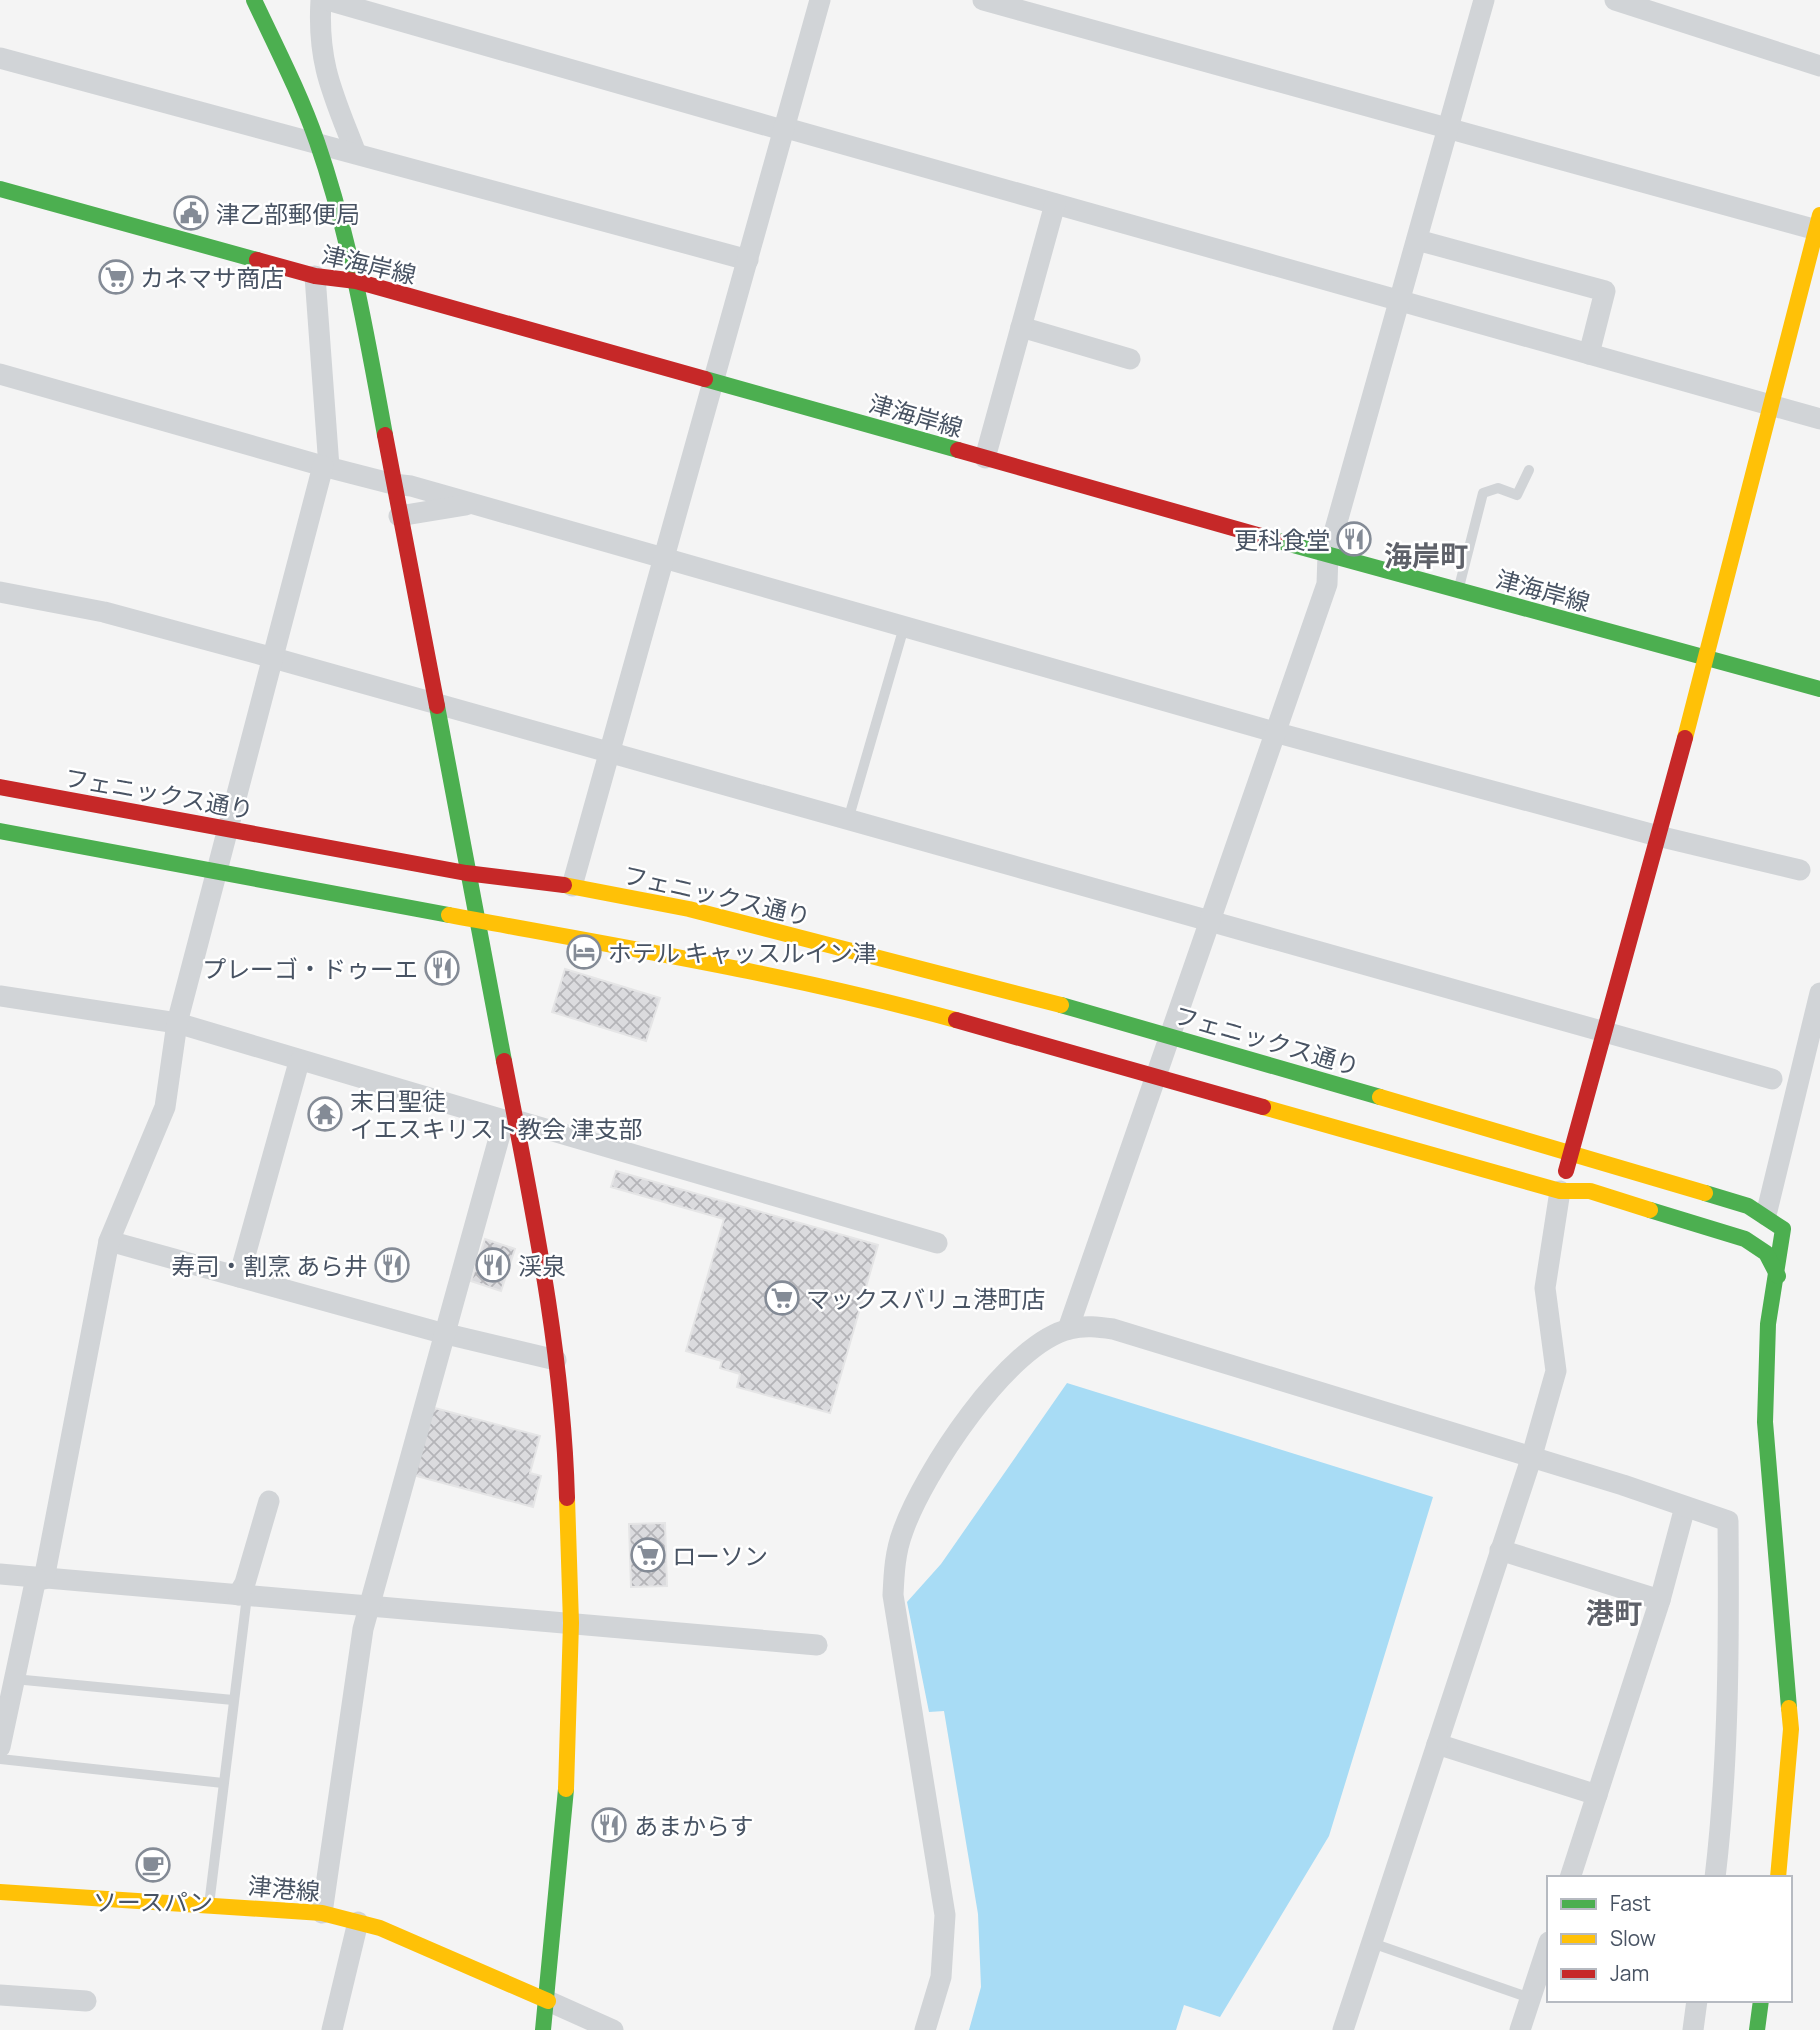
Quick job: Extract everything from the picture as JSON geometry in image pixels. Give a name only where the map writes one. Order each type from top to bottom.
[{"type":"street","points":[[254,0],[288,71],[317,143],[356,281],[477,922],[510,1120],[541,1255],[556,1360],[567,1493],[571,1623],[565,1819],[548,2001],[542,2030]]},
{"type":"street","points":[[321,0],[319,30],[323,66],[355,151]]},
{"type":"street","points":[[327,0],[1820,419]]},
{"type":"street","points":[[572,886],[786,130],[820,0]]},
{"type":"street","points":[[983,0],[1448,128],[1819,225],[1707,658],[1560,1191],[1545,1288],[1556,1371],[1531,1458],[1343,2030]]},
{"type":"street","points":[[1068,1329],[1328,583],[1328,554],[1484,0]]},
{"type":"street","points":[[1615,0],[1820,66]]},
{"type":"street","points":[[0,58],[355,151],[748,260]]},
{"type":"street","name":"津海岸線","points":[[0,189],[315,276],[356,281],[1458,591],[1820,688]]},
{"type":"street","points":[[985,458],[1055,204]]},
{"type":"street","points":[[1417,240],[1605,291],[1589,354]]},
{"type":"street","points":[[0,1747],[14,1679],[40,1579],[109,1241],[165,1107],[177,1023],[226,828],[270,657],[326,467],[315,276]]},
{"type":"street","points":[[1021,327],[1130,359]]},
{"type":"street","points":[[0,374],[326,467],[411,486],[1274,732],[1658,836],[1800,870]]},
{"type":"street","points":[[399,516],[472,504]]},
{"type":"street","points":[[0,592],[104,612],[270,657],[1772,1079]]},
{"type":"street","name":"フェニックス通り","points":[[0,788],[466,873],[572,886],[689,909],[1169,1034],[1748,1206],[1766,1215]]},
{"type":"street","points":[[0,831],[727,967],[894,1003],[1560,1191],[1590,1191],[1745,1239],[1766,1253],[1778,1276]]},
{"type":"street","points":[[1778,1876],[1791,1728],[1765,1422],[1768,1324],[1778,1276],[1783,1229],[1766,1215],[1820,993]]},
{"type":"street","points":[[0,996],[177,1023],[299,1062],[937,1243]]},
{"type":"street","points":[[239,1277],[299,1062]]},
{"type":"street","points":[[322,1913],[363,1629],[444,1332],[510,1120]]},
{"type":"street","points":[[109,1241],[556,1360]]},
{"type":"street","points":[[925,2030],[941,1977],[945,1915],[893,1595],[894,1563],[903,1532],[922,1488],[960,1429],[1003,1373],[1027,1354],[1068,1329],[1113,1329],[1728,1521],[1726,1705],[1721,1824],[1715,1876]]},
{"type":"street","points":[[243,1596],[268,1501]]},
{"type":"street","points":[[1571,1876],[1660,1600],[1685,1507]]},
{"type":"street","points":[[1500,1550],[1660,1600]]},
{"type":"street","points":[[0,1574],[817,1645]]},
{"type":"street","points":[[1437,1744],[1597,1795]]},
{"type":"street","name":"津港線","points":[[0,1892],[322,1913],[380,1928],[548,2001]]},
{"type":"street","points":[[332,2030],[358,1922]]},
{"type":"street","points":[[1520,2030],[1547,1948]]},
{"type":"street","points":[[0,1995],[86,2001]]},
{"type":"street","points":[[548,2001],[613,2030]]},
{"type":"street","points":[[1693,2030],[1698,2002]]},
{"type":"street","points":[[1757,2030],[1761,2002]]},
{"type":"lane","points":[[1458,591],[1483,493],[1498,488],[1517,495],[1529,470]]},
{"type":"lane","points":[[848,820],[904,627]]},
{"type":"lane","points":[[209,1905],[243,1596]]},
{"type":"lane","points":[[14,1679],[233,1700]]},
{"type":"lane","points":[[0,1759],[223,1783]]},
{"type":"lane","points":[[1372,1943],[1530,1998]]},
{"type":"water","points":[[1067,1383],[1433,1497],[1329,1836],[1220,2017],[1184,2005],[1176,2030],[969,2030],[981,1987],[978,1914],[944,1711],[929,1712],[907,1602],[941,1564]]},
{"type":"building","points":[[565,969],[660,998],[646,1041],[552,1012]]},
{"type":"building","name":"マックスバリュ港町店","points":[[616,1171],[878,1245],[830,1413],[737,1387],[740,1374],[720,1368],[722,1361],[686,1351],[724,1219],[611,1187]]},
{"type":"building","name":"渓泉","points":[[485,1239],[515,1249],[501,1291],[471,1281]]},
{"type":"building","points":[[431,1407],[540,1436],[530,1473],[541,1476],[533,1507],[413,1475]]},
{"type":"building","name":"ローソン","points":[[665,1523],[667,1586],[631,1587],[629,1524]]},
{"type":"traffic: fast","points":[[254,0],[303,106],[329,178],[357,287],[385,435]]},
{"type":"traffic: fast","points":[[0,189],[257,260]]},
{"type":"traffic: fast","points":[[705,379],[958,450]]},
{"type":"traffic: fast","points":[[1275,540],[1820,689]]},
{"type":"traffic: fast","points":[[437,706],[504,1061]]},
{"type":"traffic: fast","points":[[0,831],[449,915]]},
{"type":"traffic: fast","points":[[1061,1005],[1380,1097]]},
{"type":"traffic: fast","points":[[1705,1193],[1748,1206],[1783,1229],[1768,1324],[1765,1422],[1789,1708]]},
{"type":"traffic: fast","points":[[1650,1210],[1745,1239],[1766,1253],[1778,1276]]},
{"type":"traffic: fast","points":[[543,2030],[566,1789]]},
{"type":"traffic: fast","points":[[1757,2030],[1761,2002]]},
{"type":"traffic: slow","points":[[1685,738],[1820,215]]},
{"type":"traffic: slow","points":[[564,885],[689,909],[1061,1005]]},
{"type":"traffic: slow","points":[[449,915],[767,975],[956,1020]]},
{"type":"traffic: slow","points":[[1380,1097],[1705,1193]]},
{"type":"traffic: slow","points":[[1263,1107],[1560,1191],[1590,1191],[1650,1210]]},
{"type":"traffic: slow","points":[[566,1789],[571,1623],[567,1498]]},
{"type":"traffic: slow","points":[[1778,1876],[1791,1729],[1789,1708]]},
{"type":"traffic: slow","points":[[0,1892],[322,1913],[380,1928],[548,2001]]},
{"type":"traffic: jam","points":[[257,260],[315,276],[356,281],[705,379]]},
{"type":"traffic: jam","points":[[385,435],[437,706]]},
{"type":"traffic: jam","points":[[958,450],[1275,540]]},
{"type":"traffic: jam","points":[[1566,1171],[1685,738]]},
{"type":"traffic: jam","points":[[0,787],[466,873],[564,885]]},
{"type":"traffic: jam","points":[[956,1020],[1263,1107]]},
{"type":"traffic: jam","points":[[504,1061],[553,1333],[567,1498]]},
{"type":"place","name":"津乙部郵便局","points":[[191,213]]},
{"type":"place","name":"カネマサ商店","points":[[116,277]]},
{"type":"place","name":"更科食堂","points":[[1354,539]]},
{"type":"place","name":"ホテル キャッスルイン津","points":[[584,952]]},
{"type":"place","name":"プレーゴ・ドゥーエ","points":[[442,968]]},
{"type":"place","name":"末日聖徒 イエスキリスト教会 津支部","points":[[325,1114]]},
{"type":"place","name":"寿司・割烹 あら井","points":[[392,1265]]},
{"type":"place","name":"渓泉","points":[[493,1265]]},
{"type":"place","name":"マックスバリュ港町店","points":[[782,1298]]},
{"type":"place","name":"ローソン","points":[[648,1555]]},
{"type":"place","name":"あまからす","points":[[609,1825]]},
{"type":"place","name":"ソースパン","points":[[153,1865]]},
{"type":"district","name":"海岸町","points":[[1426,555]]},
{"type":"district","name":"港町","points":[[1614,1612]]}]
